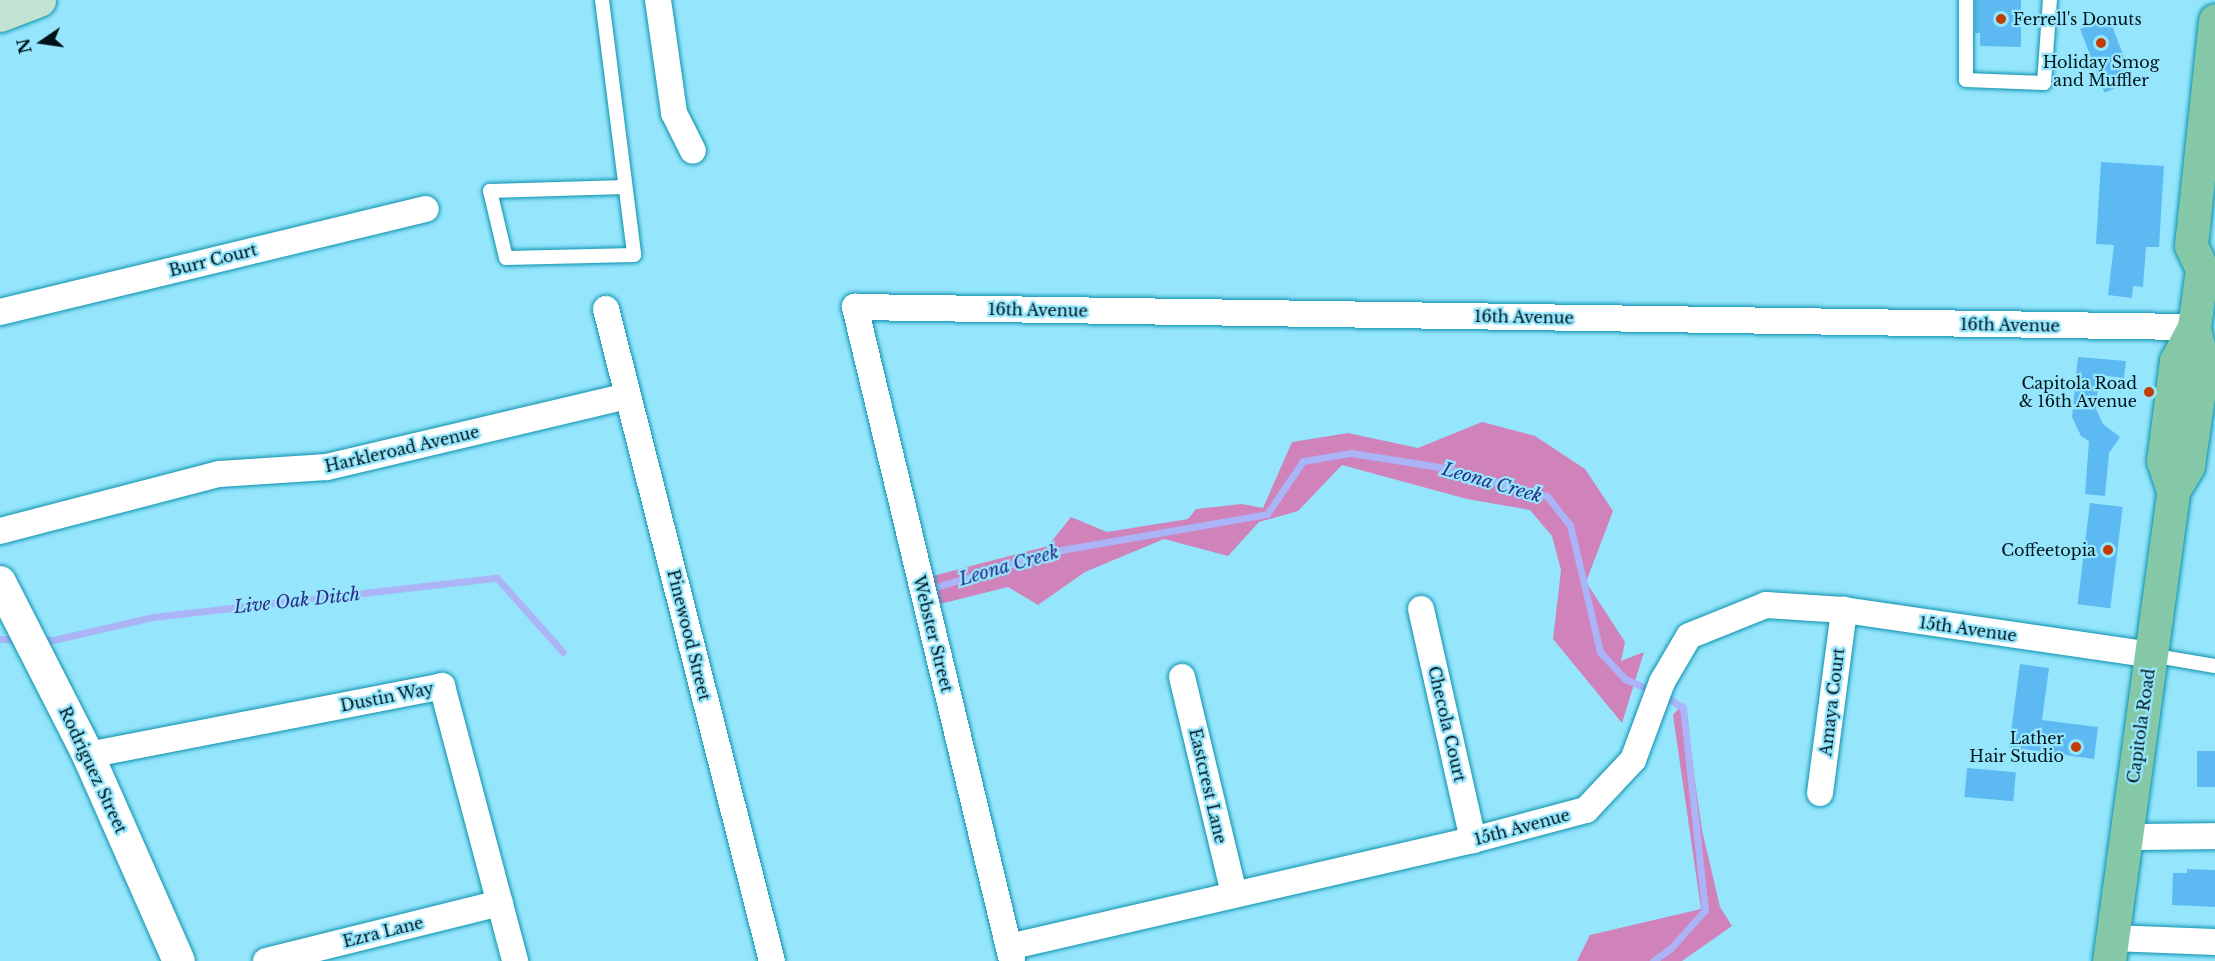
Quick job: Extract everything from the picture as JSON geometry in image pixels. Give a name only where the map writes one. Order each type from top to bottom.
[{"type":"main road","points":[[0,15],[39,0]]},
{"type":"main road","name":"Capitola Road","points":[[2173,491],[2163,461],[2176,361],[2194,327],[2211,265],[2191,245],[2215,20]]},
{"type":"main road","name":"Capitola Road","points":[[2111,950],[2173,491],[2188,466],[2207,390],[2194,327]]},
{"type":"street","points":[[658,0],[674,112],[693,151]]},
{"type":"street","name":"Burr Court","points":[[0,312],[426,209]]},
{"type":"street","name":"16th Avenue","points":[[855,307],[2194,327]]},
{"type":"street","name":"Webster Street","points":[[855,307],[1010,954]]},
{"type":"street","name":"Pinewood Street","points":[[606,309],[772,961]]},
{"type":"street","name":"Harkleroad Avenue","points":[[0,531],[219,474],[327,467],[628,396]]},
{"type":"street","name":"Rodriguez Street","points":[[0,582],[88,755],[179,961]]},
{"type":"street","name":"15th Avenue","points":[[1010,954],[1234,894],[1473,840],[1586,810],[1633,760],[1662,682],[1689,636],[1766,605],[1844,610],[2151,655]]},
{"type":"street","name":"Checola Court","points":[[1421,609],[1473,840]]},
{"type":"street","name":"Amaya Court","points":[[1820,793],[1844,610]]},
{"type":"street","name":"Eastcrest Lane","points":[[1182,677],[1234,894]]},
{"type":"street","name":"Dustin Way","points":[[88,755],[442,686],[515,961]]},
{"type":"street","points":[[2126,837],[2215,836]]},
{"type":"street","name":"Ezra Lane","points":[[266,961],[500,903]]},
{"type":"street","points":[[2111,950],[2215,942]]},
{"type":"lane","points":[[602,0],[626,188],[634,255],[506,258],[490,190],[626,188]]},
{"type":"lane","points":[[1966,0],[1966,80],[2044,82],[2050,0]]},
{"type":"lane","points":[[2151,655],[2215,666]]},
{"type":"shaded area","points":[[1482,422],[1535,436],[1585,469],[1613,511],[1586,582],[1625,642],[1621,661],[1644,652],[1622,723],[1553,639],[1561,570],[1552,536],[1530,510],[1467,499],[1342,465],[1298,511],[1259,522],[1228,556],[1164,539],[1085,572],[1038,605],[1008,587],[936,605],[929,577],[1048,546],[1071,517],[1107,532],[1188,519],[1196,509],[1242,504],[1263,508],[1292,442],[1348,433],[1418,448]]},
{"type":"shaded area","points":[[1684,703],[1702,830],[1720,907],[1732,926],[1682,961],[1577,961],[1590,935],[1701,909],[1673,715]]},
{"type":"building","points":[[1975,0],[2021,0],[2021,47],[1980,46],[1980,33],[1975,33]]},
{"type":"building","name":"Holiday Smog and Muffler","points":[[2109,18],[2133,81],[2104,93],[2080,29]]},
{"type":"building","points":[[2101,162],[2164,166],[2159,247],[2146,247],[2143,287],[2133,286],[2132,298],[2108,295],[2114,245],[2096,244]]},
{"type":"building","points":[[2078,357],[2126,361],[2124,378],[2099,375],[2096,409],[2103,424],[2120,437],[2109,453],[2105,496],[2085,494],[2089,441],[2081,436],[2072,417]]},
{"type":"building","points":[[2090,503],[2123,507],[2110,608],[2078,604]]},
{"type":"building","points":[[2020,664],[2049,668],[2042,720],[2098,727],[2094,759],[2009,747]]},
{"type":"building","points":[[2197,751],[2215,751],[2215,787],[2197,787]]},
{"type":"building","points":[[1967,768],[2016,772],[2013,801],[1964,797]]},
{"type":"building","points":[[2187,869],[2215,870],[2215,907],[2172,905],[2173,873],[2187,873]]},
{"type":"waterway","name":"Leona Creek","points":[[933,588],[1050,552],[1267,514],[1303,461],[1351,453],[1446,468],[1547,496],[1570,525],[1600,652],[1625,679],[1653,691]]},
{"type":"waterway","name":"Live Oak Ditch","points":[[38,640],[53,640],[153,617],[497,578],[563,652]]},
{"type":"waterway","name":"Live Oak Ditch","points":[[0,639],[21,640]]},
{"type":"waterway","name":"Leona Creek","points":[[1653,961],[1671,948],[1705,910],[1683,708],[1663,695]]},
{"type":"place","name":"Ferrell's Donuts","points":[[2001,19]]},
{"type":"place","name":"Holiday Smog and Muffler","points":[[2101,43]]},
{"type":"place","name":"Capitola Road & 16th Avenue","points":[[2149,392]]},
{"type":"place","name":"Coffeetopia","points":[[2108,550]]},
{"type":"place","name":"Lather Hair Studio","points":[[2076,747]]}]
